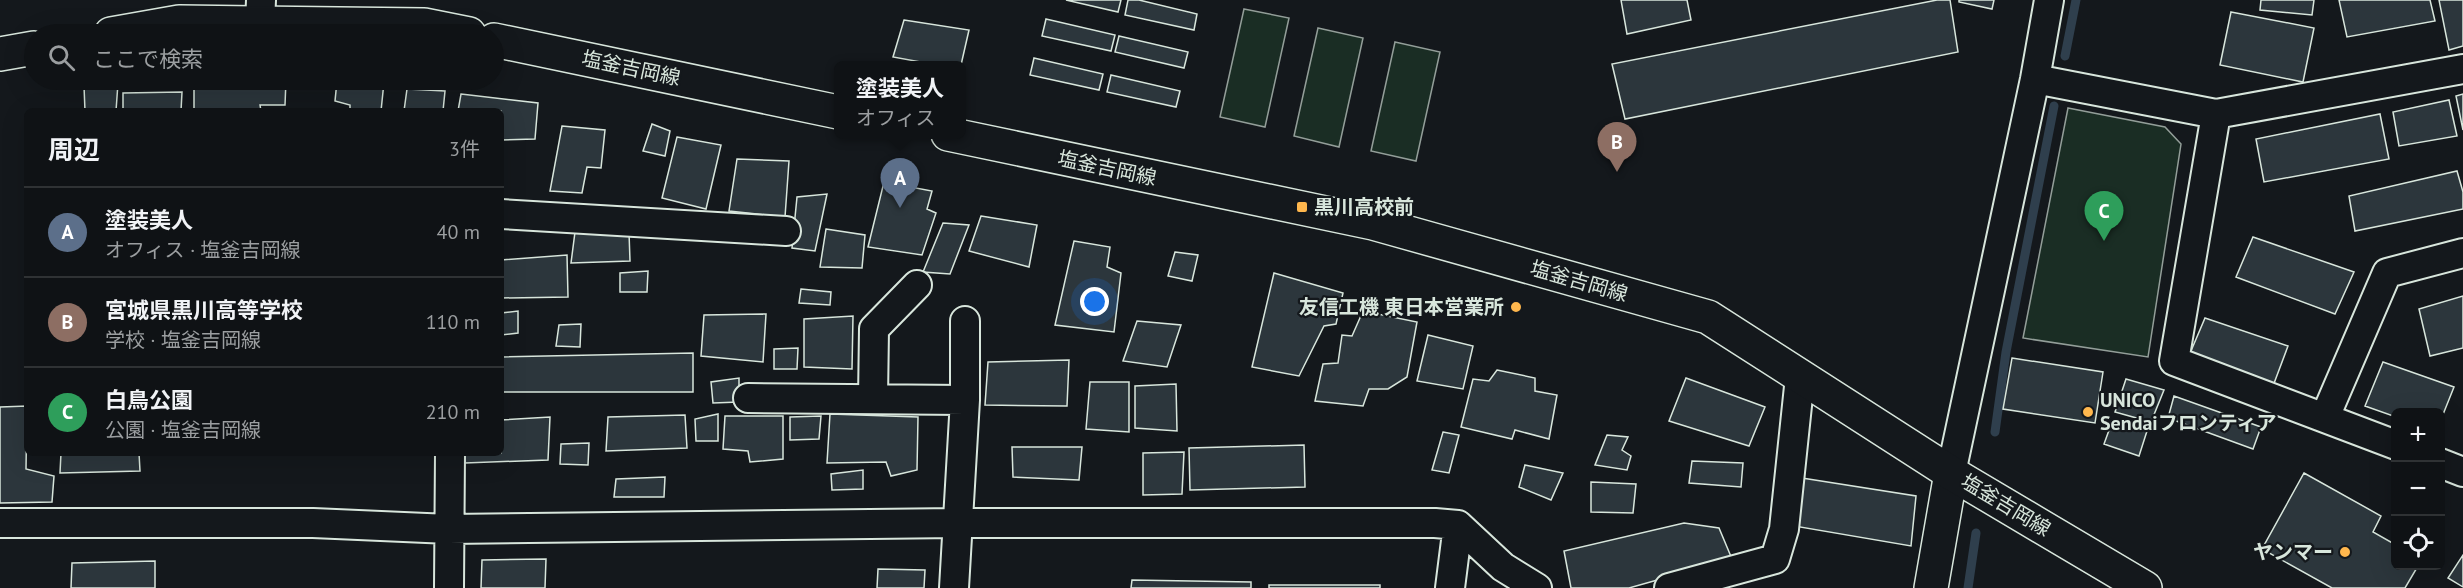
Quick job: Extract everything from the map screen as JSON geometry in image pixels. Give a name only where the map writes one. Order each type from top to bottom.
[{"type":"main road","points":[[168,24],[261,12],[411,24]]},
{"type":"main road","name":"塩釜吉岡線","points":[[504,42],[834,111]]},
{"type":"main road","points":[[0,54],[24,50]]},
{"type":"main road","name":"塩釜吉岡線","points":[[966,139],[1373,223],[1708,317],[1951,473],[2145,588]]},
{"type":"main road","points":[[1931,588],[1951,473]]},
{"type":"street","points":[[1951,473],[2049,0]]},
{"type":"street","points":[[2034,79],[2216,114],[2463,69]]},
{"type":"street","points":[[2216,114],[2174,361],[2391,443]]},
{"type":"street","points":[[504,214],[786,231]]},
{"type":"street","points":[[2325,417],[2387,273],[2463,253]]},
{"type":"street","points":[[873,399],[874,329],[916,285]]},
{"type":"street","points":[[954,588],[956,523],[965,400],[965,321]]},
{"type":"street","points":[[1669,588],[1775,559],[1784,529],[1800,377]]},
{"type":"street","points":[[748,398],[965,400]]},
{"type":"street","points":[[449,588],[450,456]]},
{"type":"street","points":[[2445,465],[2463,472]]},
{"type":"street","points":[[0,523],[313,522],[449,529],[956,523],[1435,523],[1458,525],[1503,567],[1537,588]]},
{"type":"street","points":[[1450,588],[1458,525]]},
{"type":"green space","points":[[1244,9],[1289,18],[1265,127],[1220,117]]},
{"type":"green space","points":[[1318,28],[1363,38],[1339,147],[1294,136]]},
{"type":"green space","points":[[1395,42],[1440,52],[1416,161],[1371,151]]},
{"type":"green space","points":[[2068,108],[2165,127],[2181,144],[2148,357],[2023,338]]},
{"type":"building","points":[[1066,0],[1121,0],[1118,12]]},
{"type":"building","points":[[1128,0],[1139,0],[1197,14],[1194,30],[1125,15]]},
{"type":"building","points":[[1621,0],[1687,0],[1691,20],[1627,34]]},
{"type":"building","points":[[1937,0],[1950,0],[1958,52],[1625,119],[1612,64]]},
{"type":"building","points":[[1959,0],[1994,0],[1992,9],[1959,2]]},
{"type":"building","points":[[2261,0],[2314,0],[2312,15],[2260,10]]},
{"type":"building","points":[[2339,0],[2430,0],[2435,21],[2347,37]]},
{"type":"building","points":[[2439,0],[2463,0],[2463,46],[2449,50]]},
{"type":"building","points":[[2231,12],[2314,28],[2303,82],[2220,65]]},
{"type":"building","points":[[1046,19],[1115,35],[1111,51],[1042,36]]},
{"type":"building","points":[[904,20],[969,30],[962,61],[915,61],[893,57]]},
{"type":"building","points":[[1119,36],[1188,52],[1184,68],[1115,52]]},
{"type":"building","points":[[1034,58],[1103,74],[1099,90],[1030,75]]},
{"type":"building","points":[[1111,75],[1180,91],[1176,107],[1107,92]]},
{"type":"building","points":[[84,90],[118,90],[116,108],[85,108]]},
{"type":"building","points":[[194,90],[286,90],[285,105],[260,105],[260,108],[194,108]]},
{"type":"building","points":[[336,90],[383,90],[381,108],[350,108],[350,105],[335,101]]},
{"type":"building","points":[[407,90],[445,91],[443,108],[404,108]]},
{"type":"building","points":[[182,92],[181,108],[123,108],[123,93]]},
{"type":"building","points":[[461,94],[538,103],[535,139],[504,140],[504,108],[459,108]]},
{"type":"building","points":[[2463,94],[2463,130],[2456,96]]},
{"type":"building","points":[[2449,100],[2457,136],[2399,146],[2393,112]]},
{"type":"building","points":[[2380,114],[2389,159],[2264,182],[2256,139]]},
{"type":"building","points":[[652,124],[670,131],[665,156],[643,151]]},
{"type":"building","points":[[562,126],[605,130],[601,168],[587,167],[582,193],[550,191]]},
{"type":"building","points":[[677,137],[721,145],[706,209],[662,198]]},
{"type":"building","points":[[737,159],[789,161],[785,217],[729,211]]},
{"type":"building","points":[[2457,171],[2463,192],[2463,209],[2355,231],[2349,196]]},
{"type":"building","points":[[884,182],[932,191],[927,209],[936,213],[922,255],[868,247]]},
{"type":"building","points":[[827,194],[815,251],[792,248],[797,197]]},
{"type":"building","points":[[981,216],[1037,225],[1029,267],[969,251]]},
{"type":"building","points":[[943,223],[969,225],[950,274],[923,272]]},
{"type":"building","points":[[826,229],[865,235],[862,268],[820,267]]},
{"type":"building","points":[[575,232],[629,232],[630,261],[571,263]]},
{"type":"building","points":[[2253,237],[2354,272],[2335,314],[2236,277]]},
{"type":"building","points":[[1074,241],[1110,247],[1107,267],[1121,273],[1114,332],[1055,325]]},
{"type":"building","points":[[1175,252],[1198,255],[1192,281],[1168,276]]},
{"type":"building","points":[[567,255],[568,297],[504,298],[504,260]]},
{"type":"building","points":[[648,271],[647,292],[620,292],[620,273]]},
{"type":"building","points":[[1274,273],[1343,293],[1336,324],[1324,326],[1299,376],[1252,367]]},
{"type":"building","points":[[801,289],[831,292],[830,305],[799,303]]},
{"type":"building","points":[[2463,296],[2463,348],[2430,356],[2419,309]]},
{"type":"building","points":[[518,311],[518,333],[504,335],[504,313]]},
{"type":"building","points":[[1363,311],[1417,322],[1407,377],[1388,389],[1369,389],[1363,406],[1315,401],[1323,364],[1338,363],[1342,335],[1352,336]]},
{"type":"building","points":[[766,314],[763,362],[701,356],[704,315]]},
{"type":"building","points":[[853,316],[852,369],[804,367],[804,319]]},
{"type":"building","points":[[2205,318],[2288,346],[2273,386],[2188,358]]},
{"type":"building","points":[[1137,321],[1181,325],[1167,367],[1123,361]]},
{"type":"building","points":[[581,324],[580,347],[556,346],[559,325]]},
{"type":"building","points":[[1428,335],[1473,346],[1463,389],[1417,381]]},
{"type":"building","points":[[798,348],[797,369],[774,369],[774,349]]},
{"type":"building","points":[[693,353],[693,392],[504,392],[504,357]]},
{"type":"building","points":[[2012,358],[2103,372],[2095,423],[2003,409]]},
{"type":"building","points":[[1069,360],[1067,406],[985,405],[988,362]]},
{"type":"building","points":[[2383,362],[2454,387],[2445,410],[2391,408],[2391,415],[2365,406]]},
{"type":"building","points":[[1497,370],[1535,378],[1535,391],[1557,395],[1549,439],[1515,430],[1512,439],[1461,427],[1473,379],[1489,381]]},
{"type":"building","points":[[739,378],[739,402],[713,403],[711,382]]},
{"type":"building","points":[[1686,378],[1765,407],[1749,446],[1669,421]]},
{"type":"building","points":[[2126,379],[2164,390],[2151,422],[2115,412]]},
{"type":"building","points":[[1090,382],[1129,382],[1129,432],[1086,429]]},
{"type":"building","points":[[1176,384],[1177,431],[1135,428],[1135,386]]},
{"type":"building","points":[[2174,396],[2261,427],[2253,449],[2168,418]]},
{"type":"building","points":[[24,406],[26,469],[54,476],[52,502],[0,503],[0,407]]},
{"type":"building","points":[[718,414],[718,441],[696,441],[695,419]]},
{"type":"building","points":[[830,414],[918,417],[917,470],[891,476],[886,462],[827,463]]},
{"type":"building","points":[[685,415],[687,448],[606,451],[608,417]]},
{"type":"building","points":[[725,416],[783,416],[783,459],[750,462],[748,451],[723,449]]},
{"type":"building","points":[[821,416],[819,439],[790,440],[790,417]]},
{"type":"building","points":[[550,417],[548,460],[465,463],[465,456],[504,456],[504,420]]},
{"type":"building","points":[[2112,422],[2147,431],[2139,456],[2104,444]]},
{"type":"building","points":[[1443,432],[1459,435],[1449,473],[1432,470]]},
{"type":"building","points":[[1607,435],[1628,437],[1622,450],[1631,456],[1627,470],[1595,465]]},
{"type":"building","points":[[589,443],[588,465],[560,464],[561,444]]},
{"type":"building","points":[[1304,445],[1305,487],[1190,490],[1189,448]]},
{"type":"building","points":[[1012,447],[1082,447],[1079,480],[1013,477]]},
{"type":"building","points":[[1184,452],[1182,494],[1143,495],[1143,453]]},
{"type":"building","points":[[61,456],[139,456],[140,471],[60,473]]},
{"type":"building","points":[[1692,461],[1743,463],[1741,487],[1689,483]]},
{"type":"building","points":[[1525,465],[1563,473],[1551,500],[1519,487]]},
{"type":"building","points":[[863,470],[863,489],[832,490],[831,474]]},
{"type":"building","points":[[2304,473],[2381,516],[2373,532],[2391,542],[2391,570],[2416,570],[2405,588],[2332,588],[2262,549]]},
{"type":"building","points":[[665,477],[664,497],[614,497],[616,479]]},
{"type":"building","points":[[1802,478],[1916,496],[1911,546],[1794,526]]},
{"type":"building","points":[[1591,482],[1636,484],[1633,513],[1591,512]]},
{"type":"building","points":[[1684,523],[1719,528],[1732,559],[1629,588],[1571,588],[1564,551]]},
{"type":"building","points":[[2463,555],[2463,587],[2448,578]]},
{"type":"building","points":[[546,559],[545,588],[481,588],[482,560]]},
{"type":"building","points":[[155,561],[155,588],[71,588],[72,563]]},
{"type":"building","points":[[878,569],[925,570],[924,588],[877,588]]},
{"type":"building","points":[[1132,580],[1251,582],[1251,588],[1131,588]]},
{"type":"building","points":[[1269,585],[1380,585],[1380,588],[1269,588]]},
{"type":"waterway","points":[[2065,56],[2076,0]]},
{"type":"waterway","points":[[1995,432],[2006,352],[2054,106]]},
{"type":"waterway","points":[[1968,588],[1976,533]]},
{"type":"place","name":"宮城県黒川高等学校","points":[[1617,172]]},
{"type":"place","name":"黒川高校前","points":[[1302,207]]},
{"type":"place","name":"塗装美人","points":[[900,208]]},
{"type":"place","name":"白鳥公園","points":[[2104,241]]},
{"type":"place","name":"友信工機 東日本営業所","points":[[1516,307]]},
{"type":"place","name":"UNICO Sendaiフロンティア","points":[[2088,412]]},
{"type":"place","name":"ヤンマー","points":[[2345,552]]}]
